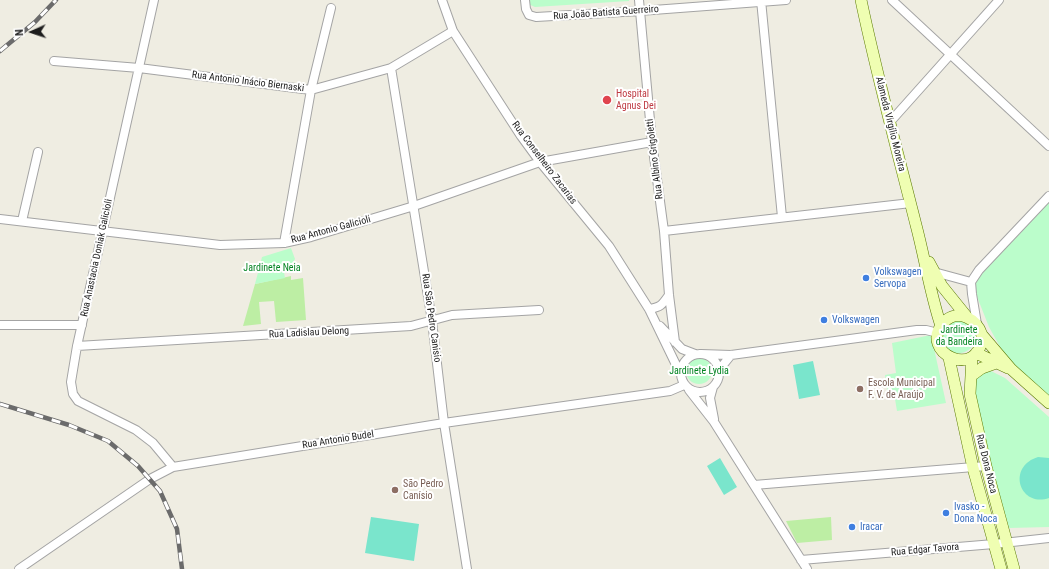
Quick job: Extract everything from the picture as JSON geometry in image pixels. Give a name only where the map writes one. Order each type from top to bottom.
[{"type":"main road","name":"Alameda Virgílio Moreira","points":[[861,0],[872,55],[911,203],[940,329]]},
{"type":"main road","name":"Alameda Virgílio Moreira","points":[[922,248],[942,286],[967,317]]},
{"type":"main road","points":[[982,335],[982,342],[974,355],[964,360],[949,358],[940,347],[938,340],[940,329],[946,320],[953,317],[967,317],[977,324],[982,335],[1010,369],[1049,403]]},
{"type":"main road","points":[[974,355],[1010,369]]},
{"type":"main road","name":"Rua Dona Noca","points":[[974,355],[970,394],[986,466],[1014,569]]},
{"type":"main road","name":"Rua Dona Noca","points":[[949,358],[973,468],[1001,569]]},
{"type":"main road","points":[[971,376],[982,368],[996,363]]},
{"type":"street","name":"Rua Anastacia Doniak Galicioli","points":[[154,0],[77,346],[71,382],[73,394],[78,401],[136,430],[153,443],[173,467]]},
{"type":"street","name":"Rua Conselheiro Zacarias","points":[[442,0],[453,30],[521,136],[540,162],[609,246],[649,308],[680,373]]},
{"type":"street","name":"Rua João Batista Guerreiro","points":[[525,0],[526,9],[529,15],[536,17],[786,0]]},
{"type":"street","name":"Rua Albino Grigoletti","points":[[639,0],[652,142],[664,231],[674,342]]},
{"type":"street","points":[[892,0],[1049,146]]},
{"type":"street","points":[[890,122],[999,0]]},
{"type":"street","points":[[761,1],[782,217]]},
{"type":"street","points":[[284,243],[311,90],[331,8]]},
{"type":"street","name":"Rua Antonio Inácio Biernaski","points":[[54,62],[139,68],[311,90],[391,68],[453,30]]},
{"type":"street","name":"Rua São Pedro Canisio","points":[[391,68],[432,321],[444,423],[467,569]]},
{"type":"street","name":"Rua Antonio Galicioli","points":[[0,219],[220,245],[284,243],[311,237],[414,206],[540,162],[652,142]]},
{"type":"street","points":[[22,221],[38,152]]},
{"type":"street","points":[[977,324],[971,282],[980,270],[1049,196]]},
{"type":"street","points":[[664,231],[911,203]]},
{"type":"street","points":[[934,272],[971,282]]},
{"type":"street","points":[[649,308],[659,307],[669,295]]},
{"type":"street","name":"Rua Ladislau Delong","points":[[77,346],[411,326],[452,315],[539,310]]},
{"type":"street","name":"Rua Conselheiro Zacarias","points":[[655,321],[682,349],[698,354]]},
{"type":"street","points":[[0,326],[82,325]]},
{"type":"street","points":[[807,569],[714,422],[687,387],[680,373],[684,361],[698,354],[731,355],[917,330],[940,329]]},
{"type":"street","points":[[698,354],[707,355],[713,359],[717,364],[719,373]]},
{"type":"street","points":[[687,387],[695,392],[701,393],[708,391],[717,382],[719,373],[726,360],[731,355]]},
{"type":"street","name":"Rua Antonio Budel","points":[[19,569],[150,479],[173,467],[444,423],[670,391],[687,387]]},
{"type":"street","points":[[713,387],[710,398],[714,422]]},
{"type":"street","points":[[754,485],[986,466]]},
{"type":"street","name":"Rua Edgar Tavora","points":[[801,560],[1049,538]]},
{"type":"green space","points":[[528,0],[629,1],[535,7],[528,4]]},
{"type":"green space","points":[[1049,200],[1049,398],[1004,354],[989,327],[974,289],[976,280],[992,261]]},
{"type":"green space","name":"Jardinete Neia","points":[[291,248],[295,259],[289,269],[284,272],[285,278],[255,284],[262,257]]},
{"type":"green space","points":[[291,276],[291,280],[303,278],[306,320],[276,322],[274,301],[259,302],[261,324],[243,326],[255,284]]},
{"type":"green space","name":"Jardinete da Bandeira","points":[[966,320],[976,333],[975,340],[972,346],[963,353],[952,352],[947,349],[943,343],[942,333],[951,321]]},
{"type":"green space","points":[[931,335],[946,403],[897,411],[894,393],[888,394],[885,375],[896,373],[892,343]]},
{"type":"green space","name":"Jardinete Lydia","points":[[699,358],[708,362],[712,371],[708,380],[699,384],[690,380],[686,371],[690,362]]},
{"type":"green space","points":[[813,361],[820,395],[799,399],[793,365]]},
{"type":"green space","points":[[991,371],[1005,378],[1049,417],[1049,527],[1009,528],[974,405],[973,381],[982,372]]},
{"type":"green space","points":[[1038,457],[1049,458],[1049,498],[1039,500],[1024,492],[1020,477],[1022,469],[1028,462]]},
{"type":"green space","points":[[720,458],[737,487],[724,495],[707,466]]},
{"type":"green space","points":[[371,517],[419,524],[414,561],[365,553]]},
{"type":"green space","points":[[831,517],[832,540],[797,543],[786,521]]},
{"type":"railway","points":[[0,51],[35,22],[56,0]]},
{"type":"railway","points":[[0,404],[69,425],[108,441],[138,466],[160,491],[177,529],[182,569]]},
{"type":"place","name":"Hospital Agnus Dei","points":[[607,100]]},
{"type":"place","name":"Volkswagen Servopa","points":[[866,278]]},
{"type":"place","name":"Volkswagen","points":[[824,320]]},
{"type":"place","name":"Escola Municipal F. V. de Araújo","points":[[860,389]]},
{"type":"place","name":"São Pedro Canísio","points":[[395,490]]},
{"type":"place","name":"Ivasko - Dona Noca","points":[[946,513]]},
{"type":"place","name":"Iracar","points":[[852,527]]}]
